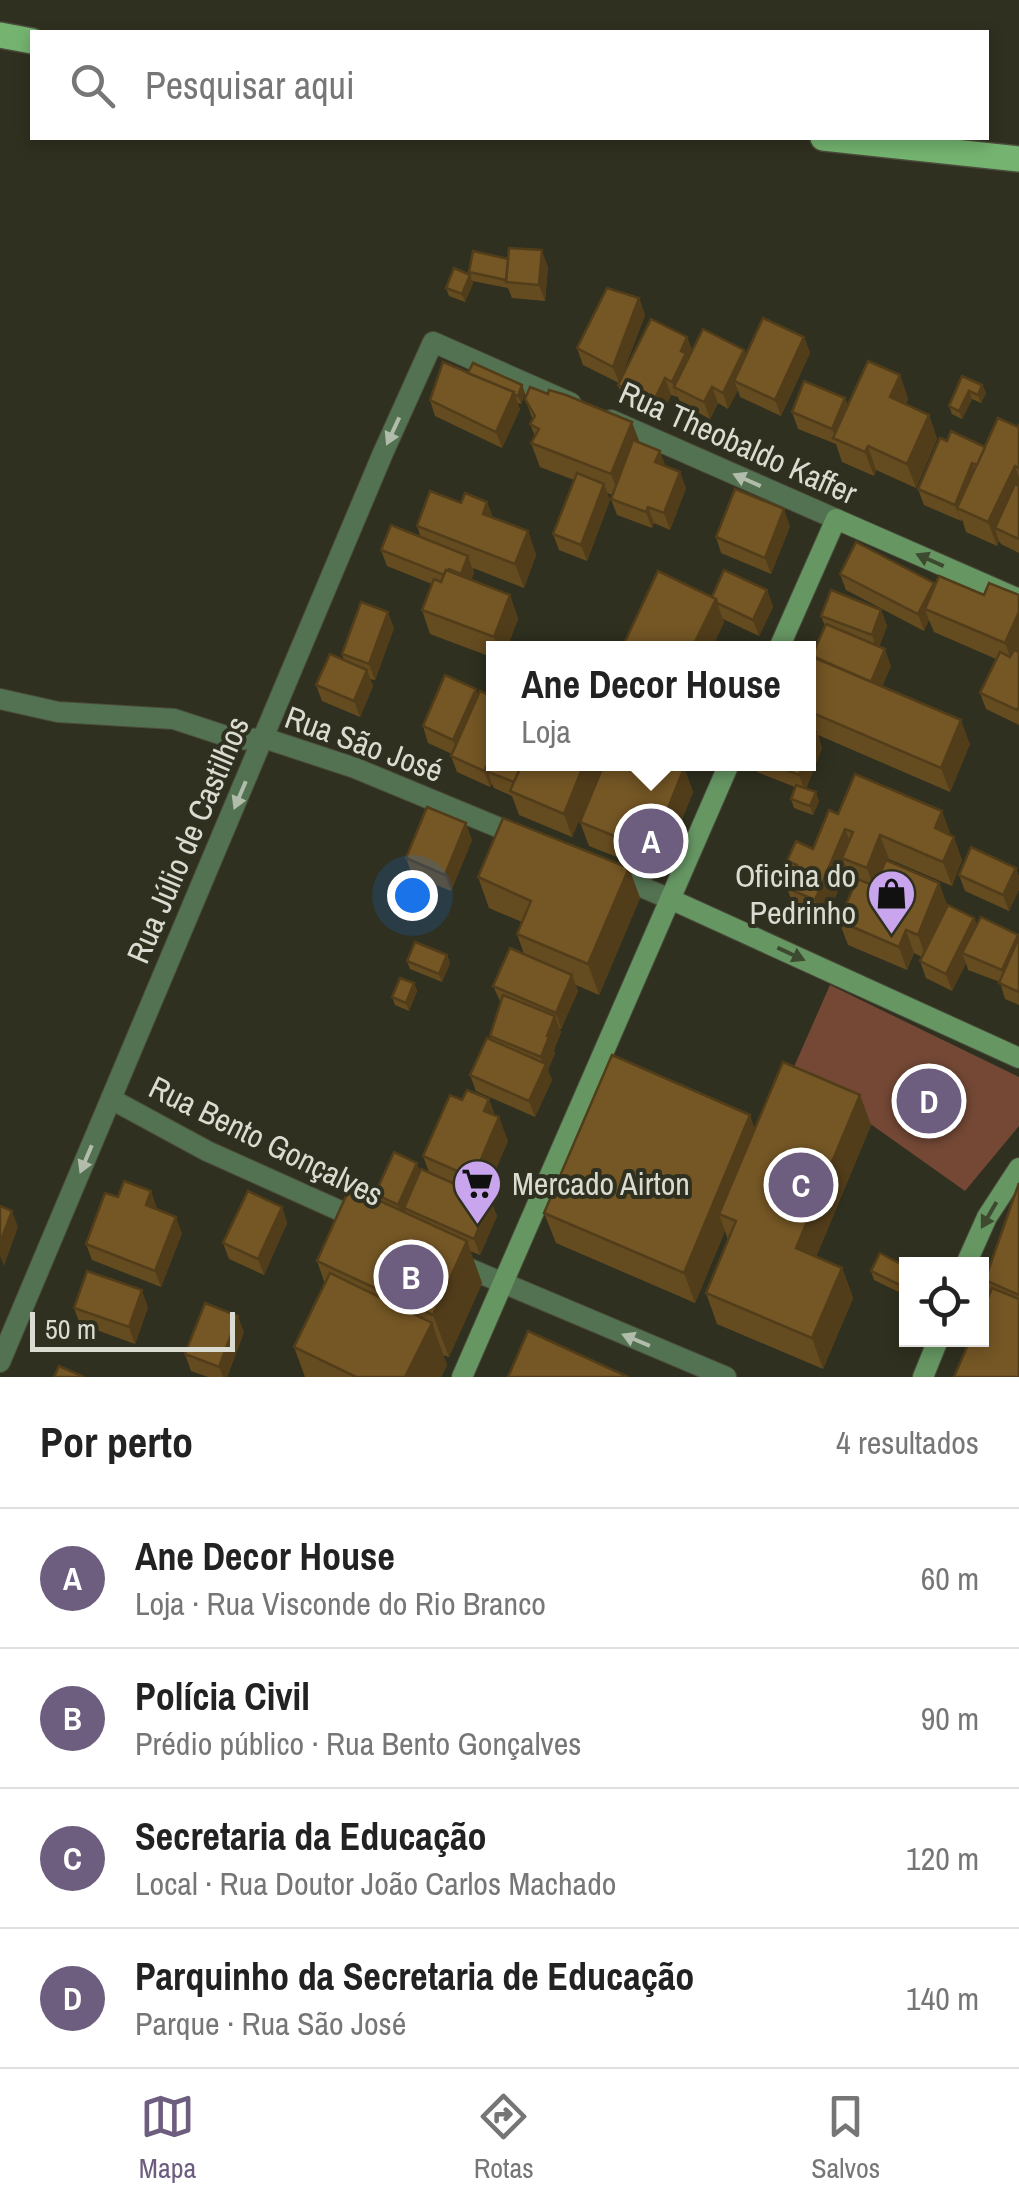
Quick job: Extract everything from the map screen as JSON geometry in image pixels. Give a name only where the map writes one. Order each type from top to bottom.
[{"type":"main road","points":[[0,35],[30,41]]},
{"type":"main road","points":[[843,140],[1019,158]]},
{"type":"street","name":"Rua Theobaldo Kaffer","points":[[433,342],[1019,599]]},
{"type":"street","name":"Rua Júlio de Castilhos","points":[[0,1362],[433,342]]},
{"type":"street","points":[[783,641],[836,519]]},
{"type":"street","name":"Rua São José","points":[[0,699],[58,712],[174,719],[238,740],[264,738],[355,768],[548,848]]},
{"type":"street","points":[[462,1377],[726,771]]},
{"type":"street","points":[[600,870],[1019,1058]]},
{"type":"street","name":"Rua Bento Gonçalves","points":[[110,1099],[207,1151],[380,1229]]},
{"type":"street","points":[[969,1257],[986,1217],[1019,1168]]},
{"type":"street","points":[[433,1253],[726,1377]]},
{"type":"street","points":[[923,1377],[935,1347]]},
{"type":"shaded area","points":[[830,985],[1019,1077],[1019,1126],[965,1191],[793,1069]]},
{"type":"building","points":[[509,248],[542,250],[539,285],[506,282]]},
{"type":"building","points":[[473,251],[508,259],[506,280],[469,272]]},
{"type":"building","points":[[454,268],[470,275],[462,294],[446,288]]},
{"type":"building","points":[[607,288],[639,298],[613,367],[577,348]]},
{"type":"building","points":[[763,318],[804,337],[775,400],[734,381]]},
{"type":"building","points":[[651,319],[687,337],[681,351],[686,353],[672,382],[665,378],[653,403],[618,385]]},
{"type":"building","points":[[703,329],[744,350],[723,393],[712,387],[704,402],[674,387]]},
{"type":"building","points":[[868,361],[900,375],[890,397],[929,415],[907,464],[868,446],[865,452],[833,438]]},
{"type":"building","points":[[443,362],[514,392],[496,432],[430,400]]},
{"type":"building","points":[[473,363],[522,385],[518,396],[468,373]]},
{"type":"building","points":[[962,376],[982,385],[978,395],[969,391],[959,411],[949,406]]},
{"type":"building","points":[[804,381],[845,398],[832,429],[792,412]]},
{"type":"building","points":[[530,387],[566,395],[632,422],[611,474],[531,443],[539,429],[530,424],[535,416],[525,399]]},
{"type":"building","points":[[998,418],[1018,427],[1019,424],[1019,468],[1015,466],[988,522],[957,508]]},
{"type":"building","points":[[951,431],[985,447],[977,465],[972,463],[955,505],[918,489],[940,438],[947,441]]},
{"type":"building","points":[[633,440],[660,451],[655,462],[680,472],[664,513],[648,507],[646,512],[611,499]]},
{"type":"building","points":[[577,473],[604,484],[581,545],[553,534]]},
{"type":"building","points":[[1015,484],[1019,486],[1019,539],[995,528]]},
{"type":"building","points":[[735,489],[784,509],[765,558],[716,537]]},
{"type":"building","points":[[430,491],[461,503],[465,493],[487,502],[483,514],[528,531],[515,564],[417,526]]},
{"type":"building","points":[[391,525],[468,556],[461,574],[449,569],[444,575],[381,550]]},
{"type":"building","points":[[856,542],[934,583],[918,614],[840,574]]},
{"type":"building","points":[[446,570],[510,595],[494,637],[422,610],[434,579],[441,582]]},
{"type":"building","points":[[724,570],[767,590],[753,620],[712,597]]},
{"type":"building","points":[[658,571],[716,599],[695,641],[625,641]]},
{"type":"building","points":[[939,576],[984,595],[989,583],[1019,595],[1019,612],[1005,643],[925,609]]},
{"type":"building","points":[[831,590],[881,610],[872,635],[821,616]]},
{"type":"building","points":[[361,602],[388,612],[369,664],[342,654]]},
{"type":"building","points":[[826,624],[885,649],[871,682],[816,658],[816,647]]},
{"type":"building","points":[[1014,650],[1019,652],[1017,710],[980,693],[1000,652],[1010,657]]},
{"type":"building","points":[[330,654],[367,670],[354,701],[316,685]]},
{"type":"building","points":[[816,658],[961,720],[941,768],[816,714]]},
{"type":"building","points":[[445,675],[476,689],[453,740],[423,726]]},
{"type":"building","points":[[480,691],[486,694],[484,771],[451,756]]},
{"type":"building","points":[[488,771],[519,771],[514,782]]},
{"type":"building","points":[[519,771],[581,771],[564,814],[510,791]]},
{"type":"building","points":[[601,771],[683,771],[651,851],[580,822]]},
{"type":"building","points":[[855,774],[942,811],[935,828],[954,837],[943,862],[880,835],[867,868],[842,858],[853,832],[845,829],[815,900],[787,888],[797,865],[787,861],[796,841],[813,849],[829,810],[838,814]]},
{"type":"building","points":[[796,785],[816,792],[810,806],[791,799]]},
{"type":"building","points":[[427,807],[466,823],[445,875],[406,858]]},
{"type":"building","points":[[503,818],[629,868],[588,964],[517,934],[531,901],[478,877]]},
{"type":"building","points":[[971,847],[1016,868],[1003,895],[959,875]]},
{"type":"building","points":[[886,860],[939,883],[918,935],[906,930],[899,947],[839,921],[857,879],[875,886]]},
{"type":"building","points":[[948,905],[974,918],[946,974],[920,961]]},
{"type":"building","points":[[981,917],[1018,935],[1002,970],[962,953]]},
{"type":"building","points":[[1019,937],[1019,992],[999,983]]},
{"type":"building","points":[[415,942],[447,955],[439,974],[407,961]]},
{"type":"building","points":[[510,948],[572,975],[556,1013],[493,986]]},
{"type":"building","points":[[400,978],[414,983],[406,1003],[392,997]]},
{"type":"building","points":[[503,995],[555,1016],[541,1057],[490,1036]]},
{"type":"building","points":[[487,1038],[546,1064],[529,1101],[470,1075]]},
{"type":"building","points":[[612,1055],[750,1115],[684,1273],[544,1213]]},
{"type":"building","points":[[783,1062],[860,1095],[796,1248],[842,1268],[812,1338],[706,1293],[736,1221],[719,1214]]},
{"type":"building","points":[[467,1090],[489,1099],[484,1111],[499,1117],[473,1178],[423,1156],[450,1095],[462,1100]]},
{"type":"building","points":[[394,1152],[417,1163],[398,1205],[375,1194]]},
{"type":"building","points":[[421,1169],[491,1200],[474,1239],[404,1208]]},
{"type":"building","points":[[124,1181],[151,1191],[146,1205],[176,1217],[155,1271],[86,1244],[105,1193],[118,1197]]},
{"type":"building","points":[[1019,1183],[1019,1295],[989,1282],[989,1269]]},
{"type":"building","points":[[350,1187],[467,1241],[433,1315],[317,1261]]},
{"type":"building","points":[[248,1191],[282,1207],[258,1259],[223,1243]]},
{"type":"building","points":[[0,1206],[12,1211],[0,1243]]},
{"type":"building","points":[[880,1253],[899,1263],[899,1285],[871,1271]]},
{"type":"building","points":[[87,1271],[142,1290],[129,1327],[74,1308]]},
{"type":"building","points":[[330,1273],[432,1323],[405,1377],[356,1377],[294,1347]]},
{"type":"building","points":[[992,1288],[1019,1299],[1019,1377],[954,1377],[967,1347],[989,1347]]},
{"type":"building","points":[[205,1303],[238,1316],[219,1367],[185,1354]]},
{"type":"building","points":[[528,1331],[628,1377],[508,1377]]},
{"type":"building","points":[[59,1366],[84,1377],[54,1377]]},
{"type":"place","name":"Ane Decor House","points":[[651,841]]},
{"type":"place","name":"Oficina do Pedrinho","points":[[891,936]]},
{"type":"place","name":"Parquinho da Secretaria de Educação","points":[[929,1101]]},
{"type":"place","name":"Secretaria da Educação","points":[[801,1185]]},
{"type":"place","name":"Mercado Airton","points":[[477,1226]]},
{"type":"place","name":"Polícia Civil","points":[[411,1277]]}]
